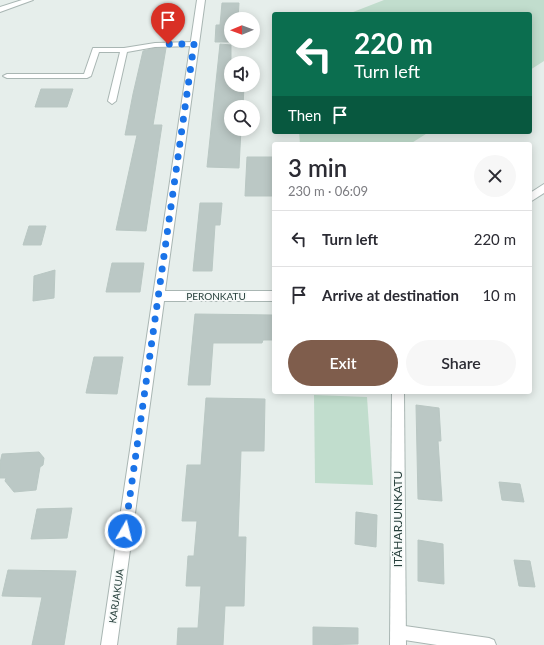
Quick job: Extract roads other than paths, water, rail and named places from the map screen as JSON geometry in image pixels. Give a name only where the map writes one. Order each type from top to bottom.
[{"type":"street","points":[[0,10],[29,0]]},
{"type":"street","name":"KARJAKUJA","points":[[109,645],[201,0]]},
{"type":"street","points":[[532,197],[544,188]]},
{"type":"street","name":"PERONKATU","points":[[158,296],[272,296]]},
{"type":"street","name":"ITÄHARJUNKATU","points":[[398,394],[398,638]]},
{"type":"lane","points":[[7,76],[87,76],[96,50],[124,50],[155,44],[194,44]]},
{"type":"lane","points":[[112,102],[124,50]]},
{"type":"lane","points":[[398,638],[489,645]]}]
